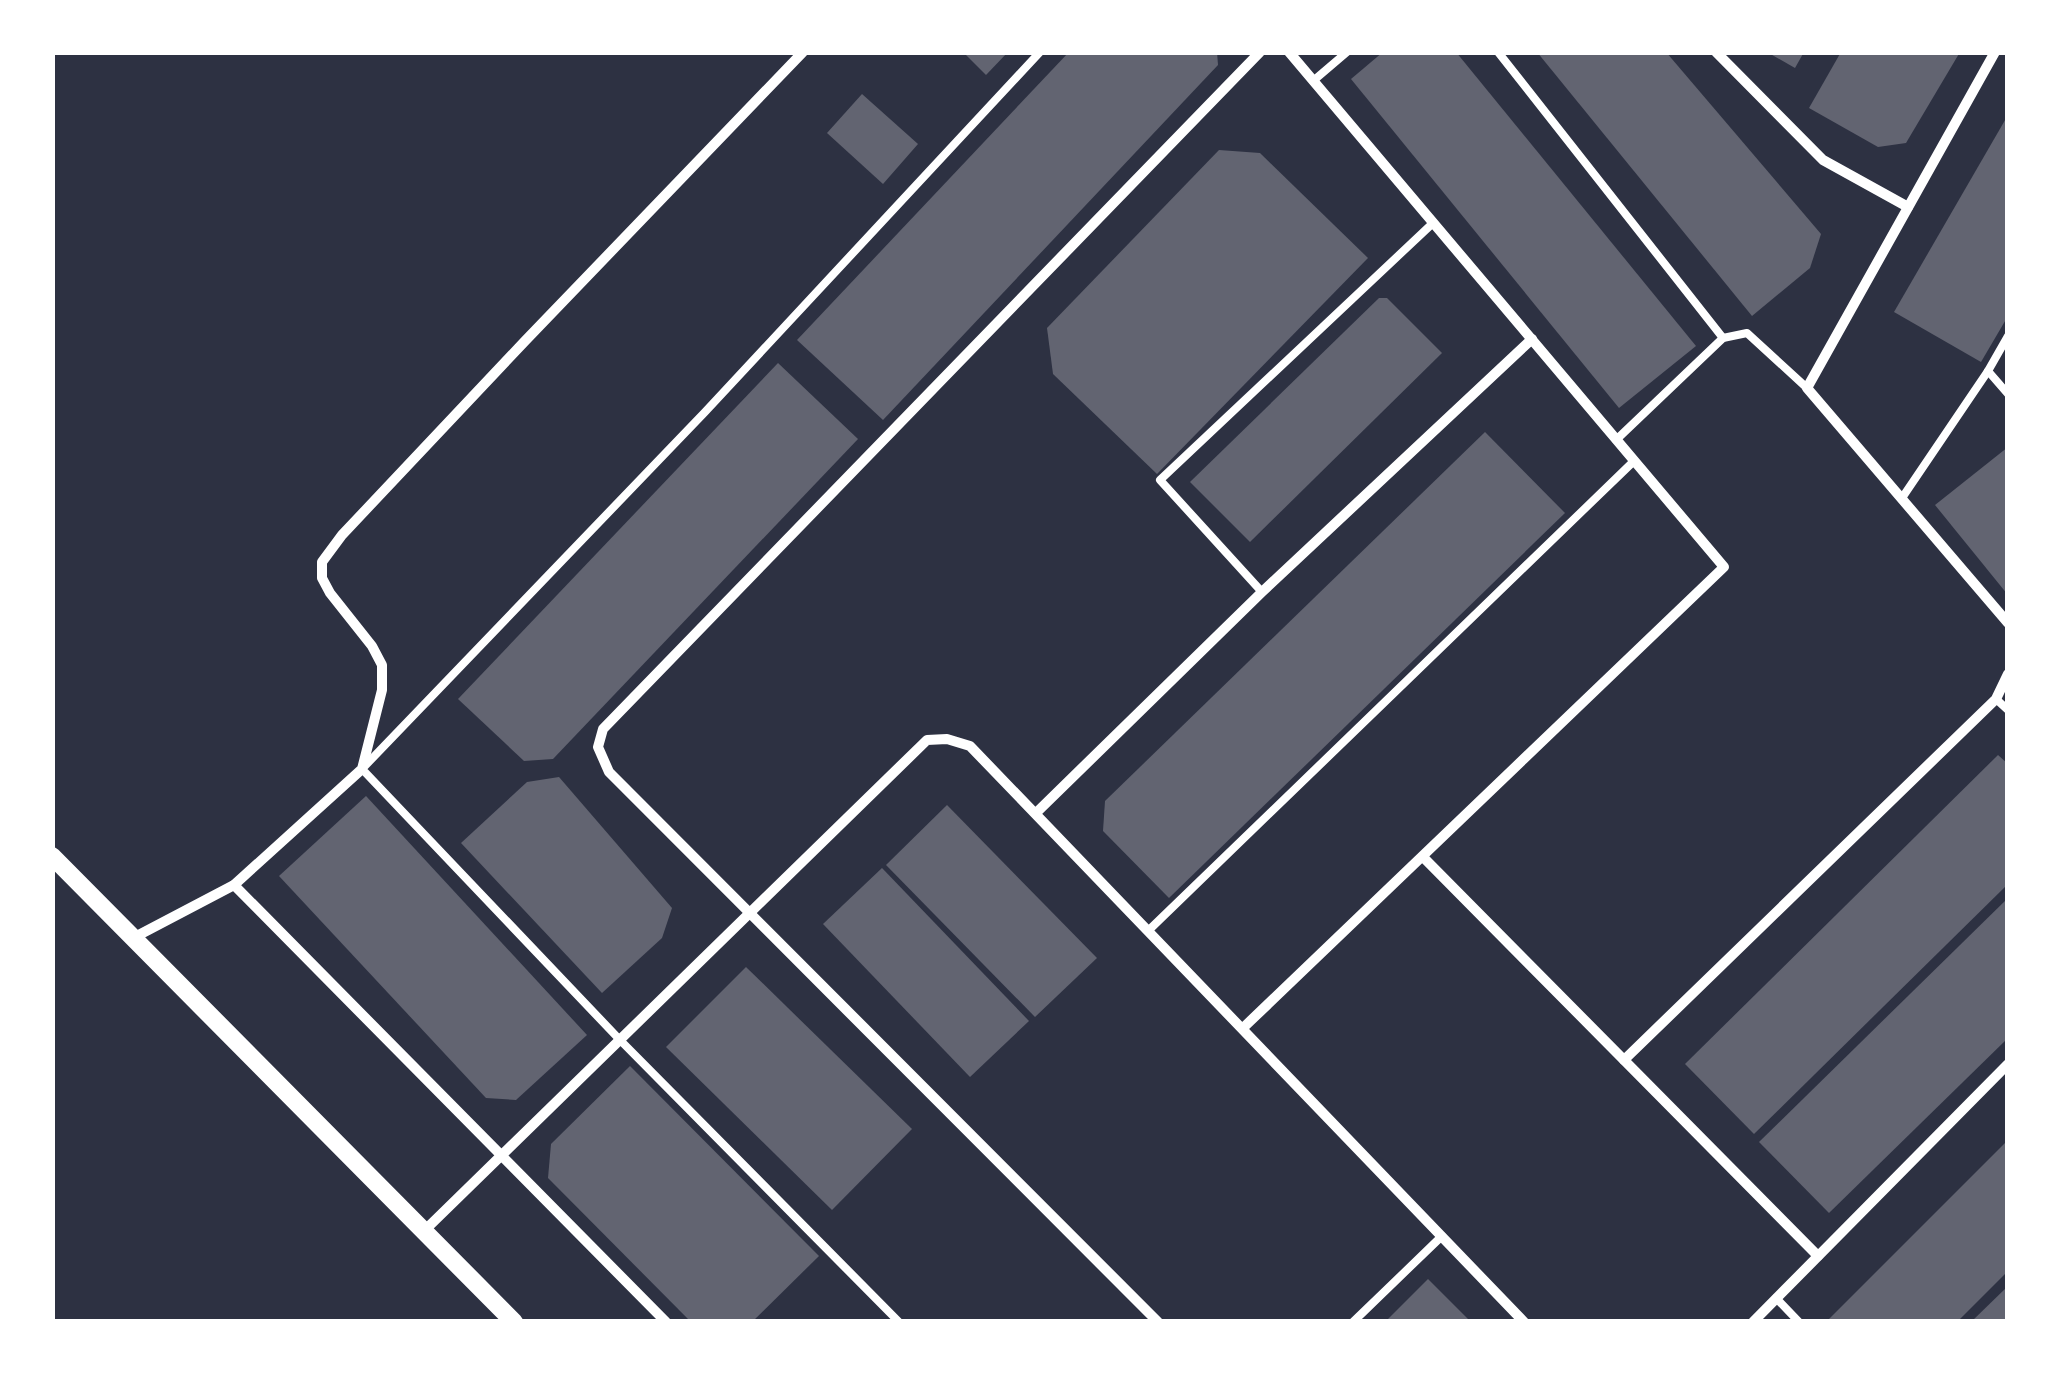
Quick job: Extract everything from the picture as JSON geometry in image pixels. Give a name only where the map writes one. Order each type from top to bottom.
[{"type":"street","points":[[133,938],[234,885],[362,769],[382,690],[382,665],[372,646],[330,593],[322,578],[322,562],[499,368],[803,52]]},
{"type":"street","points":[[1158,1322],[609,772],[598,747],[604,729],[1260,52]]},
{"type":"street","points":[[1243,1028],[1724,567],[1289,52]]},
{"type":"street","points":[[1716,52],[1823,160],[1908,207]]},
{"type":"street","points":[[1995,52],[1807,388],[2008,623]]},
{"type":"street","points":[[1036,814],[1262,592],[1532,339]]},
{"type":"street","points":[[1624,1060],[1996,699],[2008,674]]},
{"type":"street","points":[[424,1231],[927,740],[947,739],[970,746],[1524,1322]]},
{"type":"street","points":[[52,856],[514,1322]]},
{"type":"street","points":[[1423,856],[1818,1256]]},
{"type":"street","points":[[234,885],[666,1322]]},
{"type":"street","points":[[1753,1322],[2008,1064]]},
{"type":"lane","points":[[900,1322],[620,1040],[362,769],[705,412],[1040,52]]},
{"type":"lane","points":[[1313,81],[1348,52]]},
{"type":"lane","points":[[1498,52],[1723,338]]},
{"type":"lane","points":[[1262,592],[1160,480],[1434,223]]},
{"type":"lane","points":[[1616,440],[1723,338],[1746,333],[1807,388]]},
{"type":"lane","points":[[1902,498],[2008,336]]},
{"type":"lane","points":[[1988,370],[2008,394]]},
{"type":"lane","points":[[1149,930],[1634,461]]},
{"type":"lane","points":[[1996,699],[2008,710]]},
{"type":"lane","points":[[1353,1322],[1442,1236]]},
{"type":"lane","points":[[1776,1298],[1799,1322]]},
{"type":"building","points":[[963,52],[1008,52],[986,75]]},
{"type":"building","points":[[1069,52],[1217,52],[1218,65],[883,420],[797,340]]},
{"type":"building","points":[[1383,52],[1456,52],[1696,346],[1619,408],[1351,79]]},
{"type":"building","points":[[1537,52],[1666,52],[1821,234],[1810,268],[1752,316]]},
{"type":"building","points":[[1767,52],[1804,52],[1795,68]]},
{"type":"building","points":[[1841,52],[1960,52],[1906,143],[1878,147],[1809,108]]},
{"type":"building","points":[[862,94],[918,144],[883,184],[827,133]]},
{"type":"building","points":[[2008,115],[2008,316],[1981,362],[1894,312]]},
{"type":"building","points":[[1219,150],[1260,153],[1368,258],[1157,474],[1053,374],[1047,328]]},
{"type":"building","points":[[1379,298],[1387,298],[1442,353],[1250,542],[1190,482]]},
{"type":"building","points":[[778,363],[858,439],[553,759],[524,761],[458,699]]},
{"type":"building","points":[[1485,432],[1565,513],[1169,898],[1103,831],[1105,801]]},
{"type":"building","points":[[2008,447],[2008,595],[1935,505]]},
{"type":"building","points":[[1998,755],[2008,764],[2008,884],[1754,1134],[1685,1064]]},
{"type":"building","points":[[559,777],[672,908],[662,938],[602,993],[461,843],[527,782]]},
{"type":"building","points":[[366,796],[587,1035],[516,1100],[486,1098],[279,876]]},
{"type":"building","points":[[947,805],[1097,958],[1035,1017],[886,865]]},
{"type":"building","points":[[882,868],[1029,1021],[970,1077],[823,924]]},
{"type":"building","points":[[2008,898],[2008,1038],[1829,1213],[1759,1142]]},
{"type":"building","points":[[746,967],[912,1129],[832,1210],[666,1047]]},
{"type":"building","points":[[630,1066],[819,1256],[752,1322],[691,1322],[548,1178],[551,1144]]},
{"type":"building","points":[[2008,1140],[2008,1271],[1957,1322],[1826,1322]]},
{"type":"building","points":[[1428,1279],[1471,1322],[1385,1322]]},
{"type":"building","points":[[2008,1286],[2008,1322],[1971,1322]]}]
